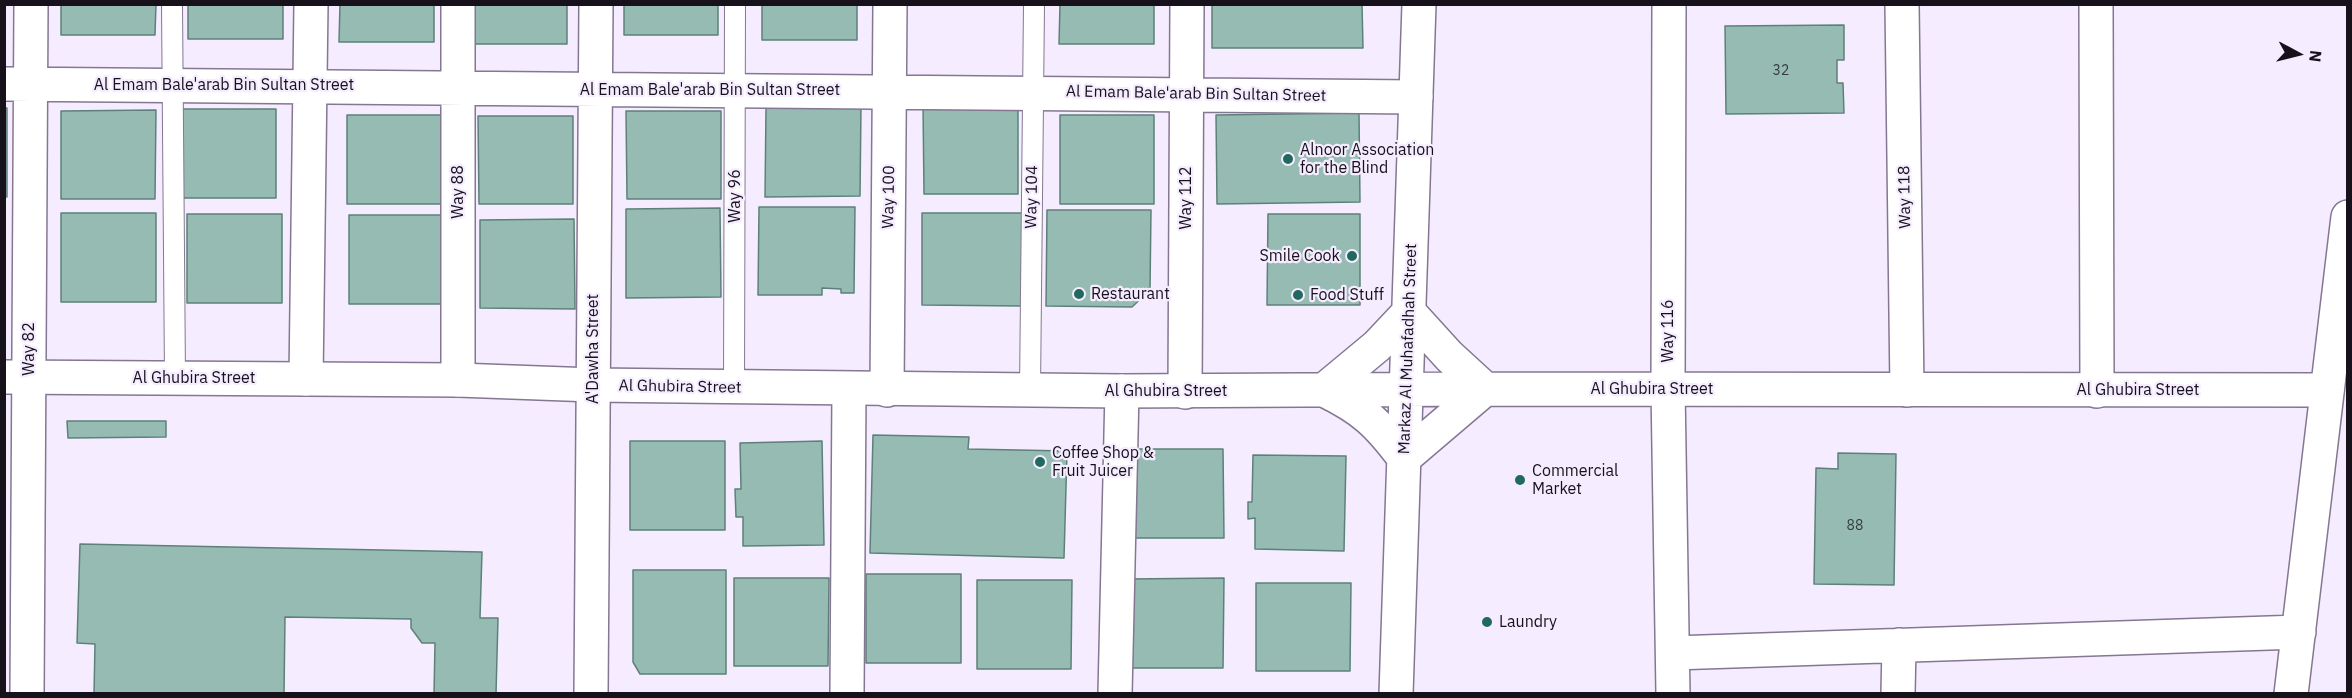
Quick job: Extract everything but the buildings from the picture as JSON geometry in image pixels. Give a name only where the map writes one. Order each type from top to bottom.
[{"type":"street","name":"Way 82","points":[[27,693],[17,377],[18,84],[31,4]]},
{"type":"street","points":[[306,379],[311,4]]},
{"type":"street","name":"Way 88","points":[[458,4],[458,380]]},
{"type":"street","name":"A'Dawha Street","points":[[591,693],[596,4]]},
{"type":"street","name":"Way 100","points":[[887,390],[890,4]]},
{"type":"street","name":"Way 112","points":[[1185,392],[1186,4]]},
{"type":"street","name":"Markaz Al Muhafadhah Street","points":[[1396,693],[1419,4]]},
{"type":"street","name":"Way 116","points":[[1669,4],[1668,389],[1673,693]]},
{"type":"street","name":"Way 118","points":[[1902,4],[1907,390]]},
{"type":"street","points":[[2096,4],[2097,391]]},
{"type":"street","name":"Al Emam Bale'arab Bin Sultan Street","points":[[18,84],[1416,97]]},
{"type":"street","points":[[2291,693],[2348,218]]},
{"type":"street","points":[[1409,312],[1449,356],[1485,389],[1404,458],[1382,429],[1357,406],[1324,390],[1377,346],[1409,312]]},
{"type":"street","name":"Al Ghubira Street","points":[[17,377],[458,380],[593,386],[1185,392],[1407,389],[2327,390]]},
{"type":"street","points":[[847,693],[849,390]]},
{"type":"street","points":[[1115,693],[1122,391]]},
{"type":"street","points":[[1673,654],[2298,632]]},
{"type":"street","points":[[1898,693],[1899,645]]},
{"type":"lane","points":[[172,4],[175,378]]},
{"type":"lane","name":"Way 96","points":[[734,388],[735,4]]},
{"type":"lane","name":"Way 104","points":[[1030,390],[1034,4]]},
{"type":"place","name":"Alnoor Association for the Blind","points":[[1288,159]]},
{"type":"place","name":"Smile Cook","points":[[1352,256]]},
{"type":"place","name":"Restaurant","points":[[1079,294]]},
{"type":"place","name":"Food Stuff","points":[[1298,295]]},
{"type":"place","name":"Coffee Shop & Fruit Juicer","points":[[1040,462]]},
{"type":"place","name":"Commercial Market","points":[[1520,480]]},
{"type":"place","name":"Laundry","points":[[1487,622]]}]
